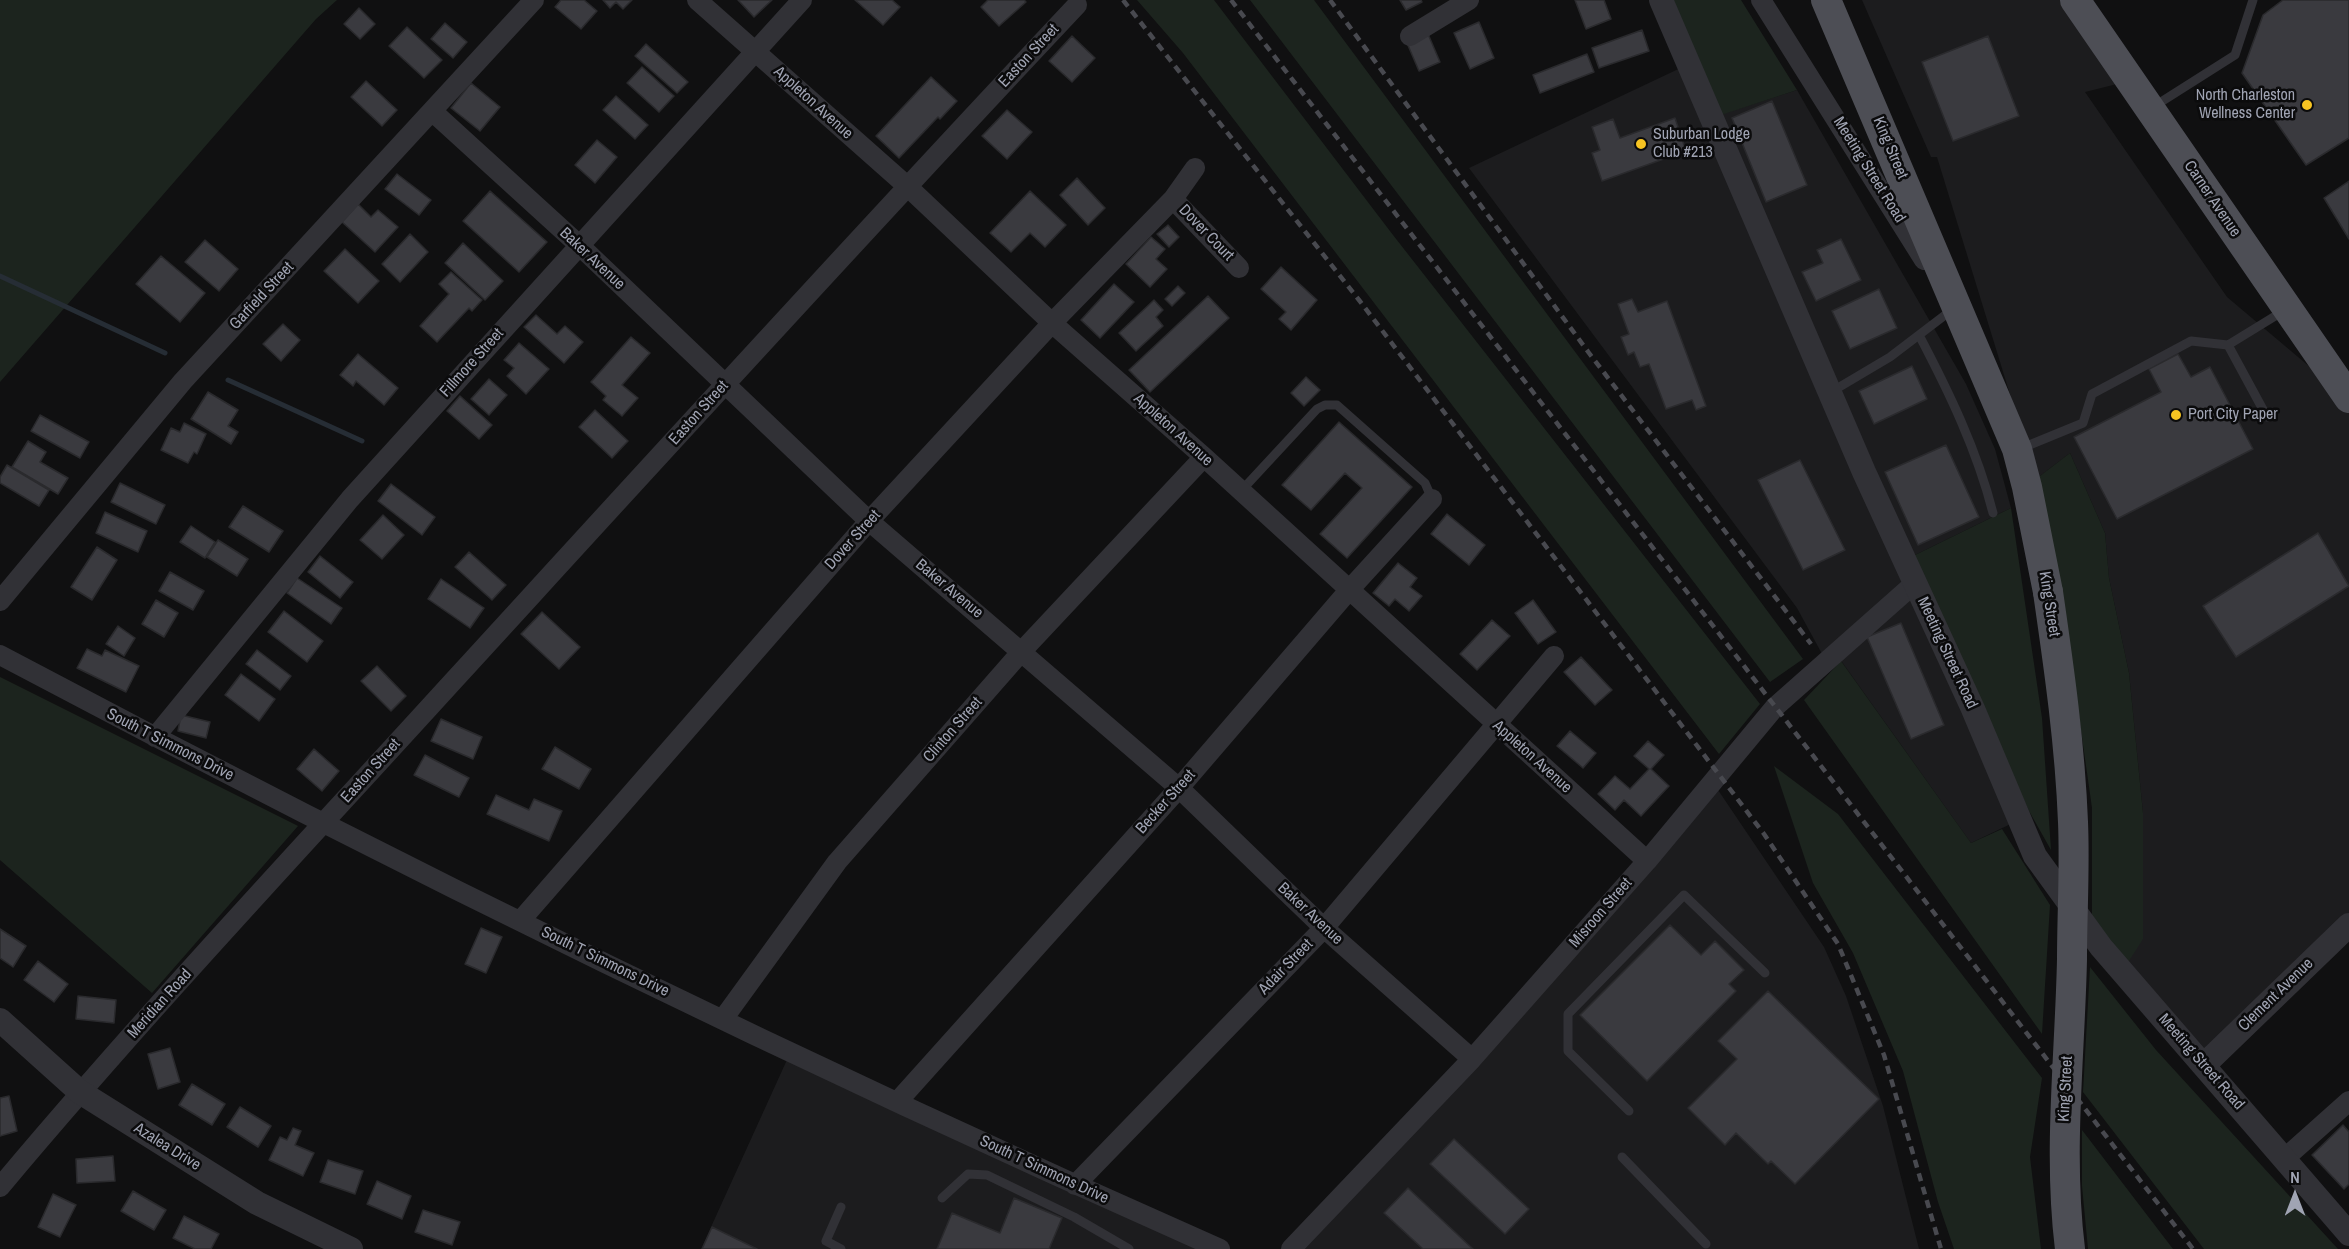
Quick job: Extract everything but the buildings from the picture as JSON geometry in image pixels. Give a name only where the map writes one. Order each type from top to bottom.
[{"type":"main road","name":"King Street","points":[[1827,0],[2016,449],[2027,487],[2048,592],[2062,692],[2073,823],[2072,962],[2063,1143],[2065,1209],[2070,1249]]},
{"type":"main road","name":"Carner Avenue","points":[[2075,0],[2349,398]]},
{"type":"street","name":"Garfield Street","points":[[0,601],[183,381],[534,0]]},
{"type":"street","name":"Appleton Avenue","points":[[697,0],[907,186],[1052,323],[1350,589],[1647,861]]},
{"type":"street","name":"Fillmore Street","points":[[155,737],[350,499],[802,0]]},
{"type":"street","points":[[1410,36],[1469,0]]},
{"type":"street","name":"Meeting Street Road","points":[[1661,0],[1830,393],[1973,709],[2035,856],[2101,947],[2349,1234]]},
{"type":"street","name":"Meeting Street Road","points":[[1761,0],[1892,206],[1953,309],[1970,339],[2001,409]]},
{"type":"street","name":"Easton Street","points":[[324,823],[907,186],[1077,5]]},
{"type":"street","name":"Baker Avenue","points":[[432,111],[579,245],[869,521],[1179,788],[1324,928],[1472,1059]]},
{"type":"street","name":"Dover Street","points":[[521,920],[869,521],[1052,323],[1173,199],[1195,168]]},
{"type":"street","name":"Dover Court","points":[[1173,199],[1239,268]]},
{"type":"street","name":"Clinton Street","points":[[723,1019],[837,862],[1022,651],[1204,457]]},
{"type":"street","name":"Becker Street","points":[[898,1101],[1179,788],[1350,589],[1432,499]]},
{"type":"street","name":"Misroon Street","points":[[1291,1249],[1472,1059],[1647,861],[1775,707],[1915,583]]},
{"type":"street","name":"South T Simmons Drive","points":[[0,655],[324,823],[723,1019],[1075,1185],[1220,1249]]},
{"type":"street","name":"Adair Street","points":[[1075,1185],[1324,928],[1554,656]]},
{"type":"street","name":"Meridian Road","points":[[0,1187],[80,1092],[324,823]]},
{"type":"street","name":"Clement Avenue","points":[[2204,1065],[2349,925]]},
{"type":"street","name":"Azalea Drive","points":[[0,1020],[80,1092],[257,1203],[351,1249]]},
{"type":"street","points":[[2284,1159],[2349,1101]]},
{"type":"lane","points":[[2151,108],[2235,55],[2253,0]]},
{"type":"lane","points":[[2016,449],[2083,423],[2092,394],[2191,342],[2228,345],[2287,308]]},
{"type":"lane","points":[[1830,393],[1890,357],[1953,309]]},
{"type":"lane","points":[[1919,335],[1952,400],[1983,475],[1993,513]]},
{"type":"lane","points":[[2228,345],[2267,417]]},
{"type":"lane","points":[[1241,491],[1317,409],[1325,405],[1337,405],[1425,483],[1432,499]]},
{"type":"lane","points":[[1629,1111],[1568,1051],[1568,1014],[1684,895],[1765,973]]},
{"type":"lane","points":[[1622,1157],[1706,1244]]},
{"type":"lane","points":[[942,1198],[968,1174],[987,1175],[1074,1217],[1129,1249]]},
{"type":"lane","points":[[841,1207],[826,1241],[841,1249]]},
{"type":"shaded area","points":[[0,0],[337,0],[316,19],[0,382]]},
{"type":"shaded area","points":[[1137,0],[1214,0],[1393,235],[1760,704],[1719,754],[1183,53]]},
{"type":"shaded area","points":[[1250,0],[1314,0],[1803,659],[1770,682]]},
{"type":"shaded area","points":[[1668,0],[1741,0],[1797,90],[1718,116]]},
{"type":"shaded area","points":[[1862,0],[2060,0],[2117,84],[2085,92],[2227,297],[2349,400],[2349,925],[2204,1065],[2122,971],[2143,813],[2129,673],[2109,578],[2105,533],[2070,453],[2036,479],[1937,157],[1931,157]]},
{"type":"shaded area","points":[[1689,64],[1712,117],[1797,90],[1966,384],[1995,449],[2011,508],[1905,560],[2019,820],[1971,843],[1837,655],[1827,663],[1797,608],[1469,168]]},
{"type":"shaded area","points":[[2070,453],[2105,533],[2109,578],[2129,673],[2143,813],[2143,939],[2127,964],[2092,916],[2092,808],[2061,589],[2036,479]]},
{"type":"shaded area","points":[[2011,508],[2042,718],[2051,850],[2029,811],[1911,557]]},
{"type":"shaded area","points":[[1841,661],[1971,843],[2002,829],[2050,905],[2042,1034],[1804,700]]},
{"type":"shaded area","points":[[0,677],[298,826],[152,993],[0,860]]},
{"type":"shaded area","points":[[1774,766],[1838,814],[2042,1078],[2030,1157],[2041,1249],[1954,1249],[1938,1202],[1903,1071],[1853,953],[1813,883]]},
{"type":"shaded area","points":[[1714,784],[1824,947],[1846,996],[1883,1106],[1919,1249],[1291,1249]]},
{"type":"shaded area","points":[[2090,967],[2156,1050],[2338,1249],[2204,1249],[2083,1092]]},
{"type":"shaded area","points":[[791,1051],[1220,1249],[701,1249]]},
{"type":"shaded area","points":[[2082,1130],[2173,1249],[2088,1249],[2082,1186]]},
{"type":"waterway","points":[[0,276],[165,353]]},
{"type":"waterway","points":[[228,380],[362,441]]},
{"type":"railway","points":[[1123,0],[1359,300],[1764,834],[1838,944],[1884,1055],[1941,1249]]},
{"type":"railway","points":[[1231,0],[2193,1249]]},
{"type":"railway","points":[[1330,0],[1589,353],[1811,644]]},
{"type":"place","name":"North Charleston Wellness Center","points":[[2307,105]]},
{"type":"place","name":"Suburban Lodge Club #213","points":[[1641,144]]},
{"type":"place","name":"Port City Paper","points":[[2176,415]]}]
